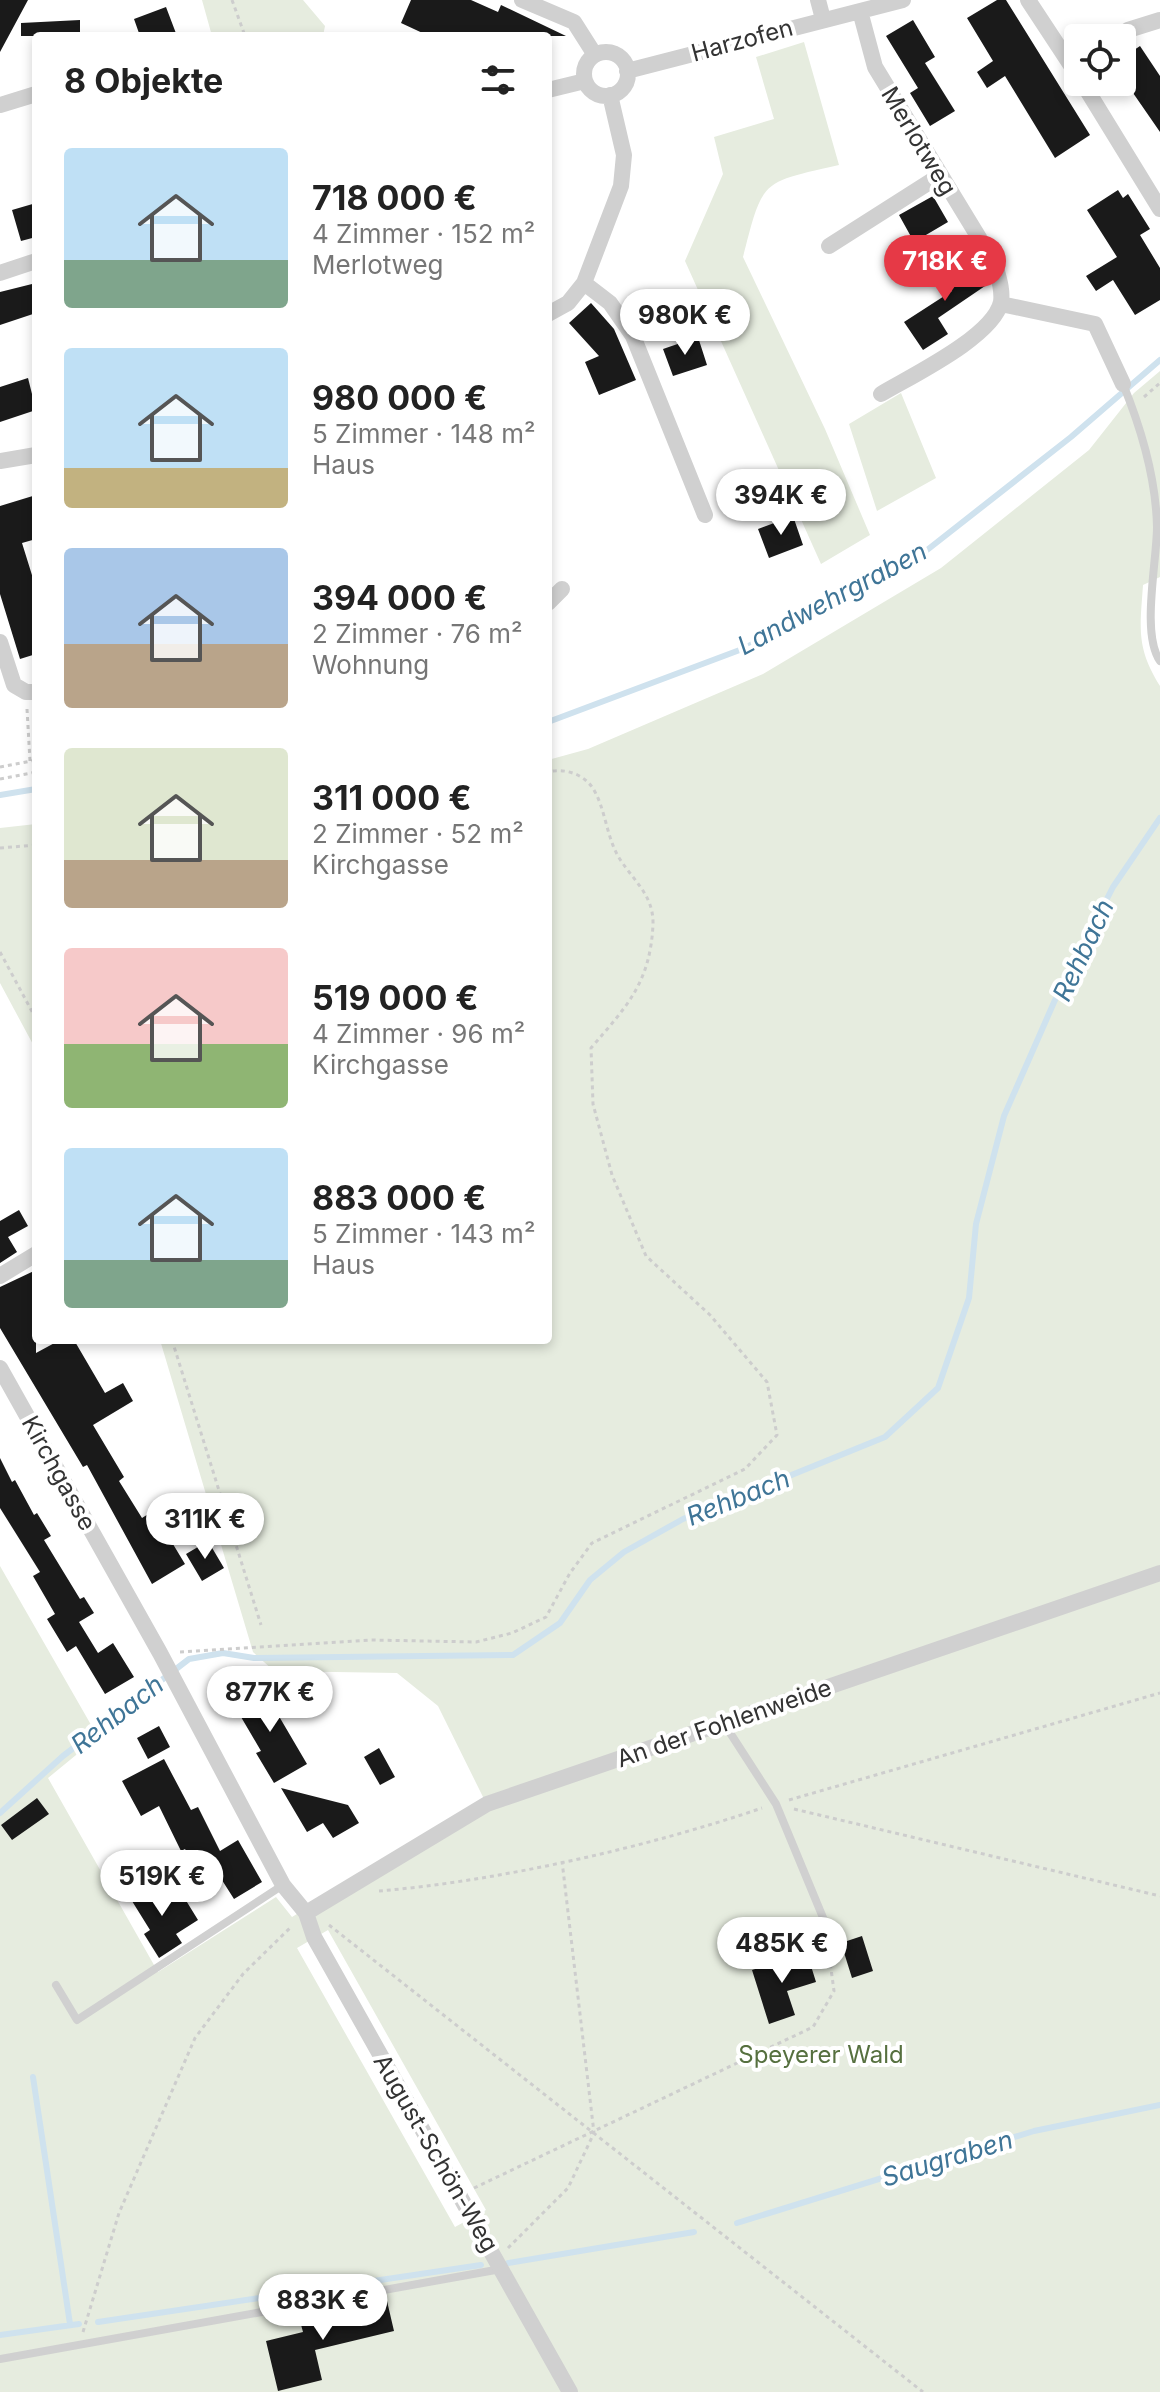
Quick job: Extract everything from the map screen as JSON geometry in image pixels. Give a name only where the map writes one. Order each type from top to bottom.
[{"type":"street","points":[[522,0],[574,22],[595,55]]},
{"type":"street","points":[[818,0],[823,19]]},
{"type":"street","name":"Harzofen","points":[[627,71],[903,0]]},
{"type":"street","points":[[1028,0],[1064,53]]},
{"type":"street","name":"Merlotweg","points":[[860,11],[875,67],[995,264],[1001,304]]},
{"type":"street","points":[[1136,28],[1160,20]]},
{"type":"street","points":[[611,53],[625,63],[627,71],[622,89],[610,95],[598,95],[585,81],[585,66],[595,55],[611,53]]},
{"type":"street","points":[[552,89],[585,81]]},
{"type":"street","points":[[0,105],[32,95]]},
{"type":"street","points":[[552,312],[568,303],[584,283],[621,186],[624,155],[610,95]]},
{"type":"street","points":[[1092,96],[1160,209]]},
{"type":"street","points":[[829,246],[939,176]]},
{"type":"street","points":[[0,273],[32,262]]},
{"type":"street","points":[[584,283],[610,303],[633,336],[705,515]]},
{"type":"street","points":[[881,394],[951,352],[987,325],[1001,304],[1095,324],[1125,390]]},
{"type":"street","points":[[0,461],[32,456]]},
{"type":"street","points":[[552,599],[562,589]]},
{"type":"street","points":[[0,642],[14,685],[31,692]]},
{"type":"street","points":[[0,1276],[32,1256]]},
{"type":"street","name":"Kirchgasse","points":[[0,1368],[181,1691],[283,1885],[306,1913]]},
{"type":"street","name":"An der Fohlenweide","points":[[306,1913],[487,1804],[725,1725],[944,1644],[1160,1573]]},
{"type":"street","name":"August-Schön-Weg","points":[[306,1913],[314,1937],[570,2392]]},
{"type":"lane","points":[[1125,390],[1151,473],[1155,513],[1152,636],[1160,661]]},
{"type":"lane","points":[[725,1725],[776,1804],[824,1920]]},
{"type":"lane","points":[[56,1985],[77,2020],[283,1885]]},
{"type":"lane","points":[[0,2359],[78,2347],[499,2264]]},
{"type":"path","points":[[232,0],[243,32]]},
{"type":"path","points":[[1132,408],[1160,383]]},
{"type":"path","points":[[0,767],[30,761],[31,692]]},
{"type":"path","points":[[160,1653],[371,1640],[476,1642],[512,1633],[546,1617],[570,1573],[592,1543],[745,1469],[777,1435],[767,1382],[710,1315],[646,1256],[612,1175],[593,1104],[591,1048],[624,1010],[646,974],[653,922],[646,891],[617,855],[592,787],[580,775],[552,772]]},
{"type":"path","points":[[0,779],[32,773]]},
{"type":"path","points":[[0,848],[32,845]]},
{"type":"path","points":[[0,952],[32,1012]]},
{"type":"path","points":[[173,1344],[261,1625]]},
{"type":"path","points":[[375,1891],[417,1888],[562,1861],[726,1821],[1160,1693]]},
{"type":"path","points":[[776,1804],[1160,1896]]},
{"type":"path","points":[[499,2264],[568,2188],[594,2133],[562,1861]]},
{"type":"path","points":[[78,2347],[119,2213],[195,2038],[243,1974],[306,1913],[340,1931],[923,2392]]},
{"type":"path","points":[[460,2195],[813,2027],[834,1991],[824,1920]]},
{"type":"green space","points":[[202,0],[303,0],[325,26],[324,32],[211,32]]},
{"type":"green space","points":[[804,42],[839,165],[793,176],[769,188],[755,212],[743,257],[825,429],[870,535],[821,564],[685,261],[723,174],[714,137],[774,119],[756,57]]},
{"type":"green space","name":"Speyerer Wald","points":[[1160,371],[1160,577],[1143,585],[1141,637],[1147,660],[1160,686],[1160,2392],[0,2392],[0,1566],[98,1737],[48,1778],[158,1972],[276,1897],[292,1917],[484,1799],[438,1706],[397,1673],[274,1671],[253,1652],[161,1344],[552,1344],[552,759],[588,749],[763,674],[941,568],[1089,450],[1134,393]],"holes":[[[328,1930],[486,2210],[455,2227],[297,1948]]]},
{"type":"green space","points":[[901,393],[936,478],[877,511],[849,424]]},
{"type":"green space","points":[[32,824],[32,1043],[0,983],[0,828]]},
{"type":"building","points":[[0,0],[28,0],[0,52]]},
{"type":"building","points":[[411,0],[471,0],[498,12],[501,5],[566,36],[552,36],[552,32],[420,32],[401,23]]},
{"type":"building","points":[[997,0],[1006,0],[1090,135],[1055,158],[1005,76],[987,88],[977,72],[993,61],[967,18]]},
{"type":"building","points":[[166,7],[175,32],[139,32],[134,19]]},
{"type":"building","points":[[80,20],[80,32],[32,32],[32,36],[21,36],[21,23]]},
{"type":"building","points":[[913,20],[935,57],[925,63],[955,111],[930,126],[910,93],[918,88],[886,36]]},
{"type":"building","points":[[1140,46],[1160,76],[1160,132],[1135,96],[1136,49]]},
{"type":"building","points":[[1118,190],[1123,198],[1128,194],[1150,229],[1140,235],[1160,268],[1160,300],[1135,315],[1113,280],[1096,291],[1086,276],[1117,257],[1087,210]]},
{"type":"building","points":[[933,196],[948,222],[914,242],[899,215]]},
{"type":"building","points":[[32,204],[32,238],[21,241],[12,210]]},
{"type":"building","points":[[963,255],[985,286],[938,318],[948,334],[923,350],[904,322],[952,291],[939,272]]},
{"type":"building","points":[[32,284],[32,314],[0,325],[0,292]]},
{"type":"building","points":[[591,303],[614,329],[636,380],[599,395],[585,362],[599,356],[569,323]]},
{"type":"building","points":[[698,337],[707,365],[673,376],[663,349]]},
{"type":"building","points":[[28,378],[32,411],[0,422],[0,387]]},
{"type":"building","points":[[32,496],[32,540],[22,543],[32,575],[32,655],[20,659],[0,594],[0,506]]},
{"type":"building","points":[[793,516],[803,545],[769,558],[758,529]]},
{"type":"building","points":[[19,1210],[28,1226],[8,1237],[17,1252],[0,1263],[0,1221]]},
{"type":"building","points":[[32,1272],[32,1344],[36,1344],[36,1353],[53,1344],[76,1344],[105,1393],[123,1383],[133,1401],[93,1425],[124,1477],[119,1481],[142,1518],[153,1511],[185,1564],[152,1584],[87,1465],[83,1467],[0,1328],[0,1287]]},
{"type":"building","points":[[0,1458],[12,1482],[15,1480],[34,1515],[37,1513],[51,1536],[44,1540],[80,1599],[84,1597],[94,1613],[79,1622],[98,1653],[113,1643],[134,1677],[105,1694],[76,1646],[67,1652],[47,1619],[55,1614],[33,1576],[40,1572],[0,1508]]},
{"type":"building","points":[[208,1541],[224,1568],[202,1581],[186,1554]]},
{"type":"building","points":[[267,1685],[285,1715],[280,1718],[307,1764],[274,1783],[256,1753],[261,1751],[234,1705]]},
{"type":"building","points":[[159,1726],[170,1747],[148,1759],[137,1738]]},
{"type":"building","points":[[379,1748],[395,1777],[380,1785],[364,1757]]},
{"type":"building","points":[[164,1759],[191,1810],[198,1807],[220,1851],[238,1840],[262,1882],[234,1899],[220,1877],[206,1885],[185,1849],[181,1851],[159,1806],[141,1816],[122,1781]]},
{"type":"building","points":[[281,1788],[348,1805],[359,1823],[333,1838],[323,1823],[307,1832]]},
{"type":"building","points":[[37,1798],[49,1814],[12,1840],[1,1825]]},
{"type":"building","points":[[148,1880],[164,1905],[182,1894],[198,1920],[176,1934],[182,1943],[159,1958],[144,1934],[150,1930],[127,1893]]},
{"type":"building","points":[[862,1936],[873,1971],[852,1978],[841,1943]]},
{"type":"building","points":[[807,1953],[816,1982],[787,1991],[795,2015],[769,2024],[752,1970]]},
{"type":"building","points":[[387,2301],[394,2331],[315,2350],[322,2380],[278,2391],[266,2341],[303,2332],[300,2321]]},
{"type":"waterway","name":"Landwehrgraben","points":[[552,720],[745,648],[922,554],[1071,437],[1160,360]]},
{"type":"waterway","name":"Landwehrgraben","points":[[0,795],[32,790]]},
{"type":"waterway","name":"Rehbach","points":[[0,1813],[63,1756],[189,1659],[223,1653],[254,1658],[513,1655],[560,1623],[590,1580],[624,1552],[683,1519],[885,1437],[938,1388],[969,1298],[976,1224],[1004,1116],[1055,1000],[1113,887],[1160,818]]},
{"type":"waterway","points":[[33,2077],[70,2324]]},
{"type":"waterway","name":"Saugraben","points":[[737,2223],[1034,2131],[1160,2105]]},
{"type":"waterway","name":"Saugraben","points":[[508,2263],[694,2232]]},
{"type":"waterway","name":"Saugraben","points":[[98,2322],[481,2265]]},
{"type":"waterway","name":"Saugraben","points":[[0,2335],[79,2324]]}]
